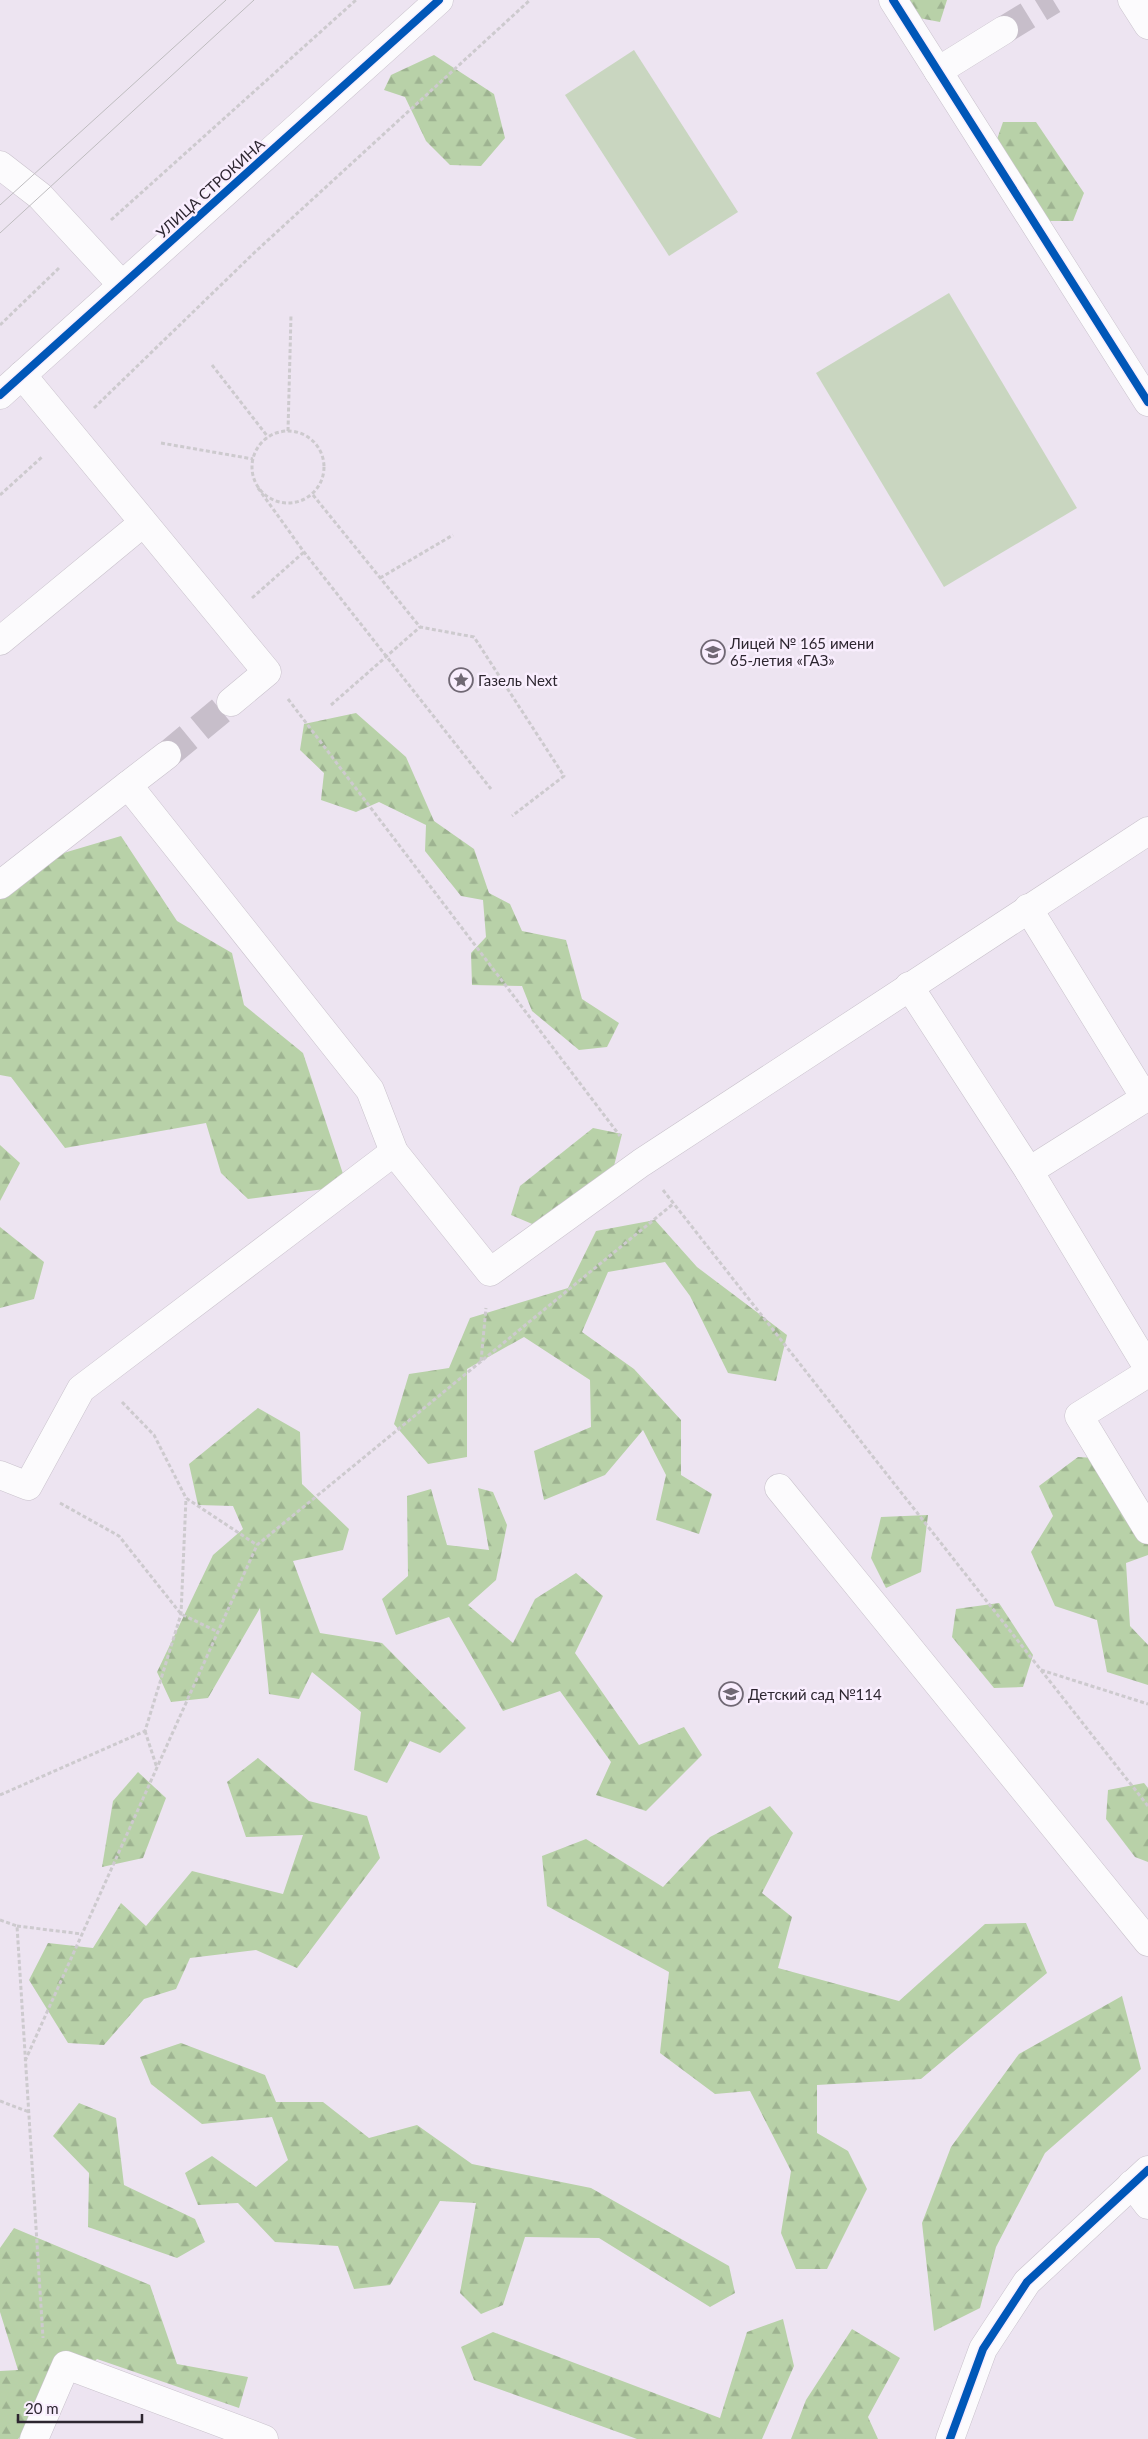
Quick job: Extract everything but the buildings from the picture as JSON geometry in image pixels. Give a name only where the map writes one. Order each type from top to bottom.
[{"type":"street","name":"УЛИЦА СТРОКИНА","points":[[0,395],[439,0]]},
{"type":"street","points":[[893,0],[1148,402]]},
{"type":"street","points":[[1132,0],[1148,25]]},
{"type":"street","points":[[938,71],[1004,30]]},
{"type":"street","points":[[0,165],[40,196],[122,285]]},
{"type":"street","points":[[22,375],[267,672],[231,702]]},
{"type":"street","points":[[0,641],[143,523]]},
{"type":"street","points":[[0,885],[166,755]]},
{"type":"street","points":[[128,785],[370,1090],[394,1152],[490,1272],[642,1163],[909,986],[1148,831]]},
{"type":"street","points":[[1028,908],[1145,1098],[1029,1171]]},
{"type":"street","points":[[909,986],[1029,1171],[1148,1368]]},
{"type":"street","points":[[0,1476],[28,1486],[81,1389],[394,1152]]},
{"type":"street","points":[[1148,1373],[1079,1416],[1148,1530]]},
{"type":"street","points":[[779,1488],[1148,1942]]},
{"type":"street","points":[[950,2439],[983,2349],[1027,2282],[1143,2186]]},
{"type":"street","points":[[34,2439],[66,2366],[264,2439]]},
{"type":"path","points":[[0,324],[84,244],[356,0]]},
{"type":"path","points":[[0,495],[69,432],[248,258],[530,0]]},
{"type":"path","points":[[288,430],[291,315]]},
{"type":"path","points":[[212,365],[268,437]]},
{"type":"path","points":[[258,488],[269,499],[283,504],[299,503],[313,495],[322,484],[325,469],[323,454],[315,442],[303,433],[288,430],[276,432],[268,437],[258,447],[252,458],[252,474],[258,488],[304,552],[491,789]]},
{"type":"path","points":[[161,443],[252,458]]},
{"type":"path","points":[[313,495],[420,627],[474,638],[564,776],[512,816]]},
{"type":"path","points":[[380,578],[453,535]]},
{"type":"path","points":[[247,603],[304,552]]},
{"type":"path","points":[[331,705],[420,627]]},
{"type":"path","points":[[267,672],[673,1204],[1148,1806]]},
{"type":"path","points":[[26,2061],[257,1545],[673,1204]]},
{"type":"path","points":[[481,1361],[490,1272]]},
{"type":"path","points":[[97,1377],[154,1435],[186,1498],[181,1614],[145,1731],[157,1768]]},
{"type":"path","points":[[28,1486],[119,1536],[181,1614],[218,1632]]},
{"type":"path","points":[[186,1498],[257,1545]]},
{"type":"path","points":[[1041,1670],[1148,1704]]},
{"type":"path","points":[[0,1795],[145,1731]]},
{"type":"path","points":[[0,1920],[17,1926],[82,1934]]},
{"type":"path","points":[[17,1926],[43,2338],[66,2366]]},
{"type":"path","points":[[0,2101],[29,2112]]},
{"type":"green space","points":[[908,0],[947,0],[940,22],[919,18]]},
{"type":"green space","points":[[634,50],[738,212],[669,256],[565,95]]},
{"type":"green space","points":[[434,55],[494,94],[505,138],[481,166],[450,165],[426,141],[405,97],[384,90],[391,75]]},
{"type":"green space","points":[[1003,122],[1036,122],[1084,193],[1073,221],[1045,221],[994,148]]},
{"type":"green space","points":[[949,293],[1077,508],[944,587],[816,373]]},
{"type":"green space","points":[[356,713],[406,757],[434,821],[474,849],[489,893],[510,904],[522,931],[566,940],[582,999],[619,1023],[607,1047],[579,1050],[532,1011],[522,986],[472,985],[471,953],[486,937],[483,900],[461,896],[425,851],[426,825],[379,802],[356,812],[321,800],[324,773],[300,750],[304,724]]},
{"type":"green space","points":[[121,836],[177,921],[232,953],[244,1005],[303,1053],[347,1186],[248,1199],[221,1173],[206,1123],[65,1148],[11,1077],[0,1075],[0,884],[23,865]]},
{"type":"green space","points":[[593,1128],[622,1134],[613,1170],[537,1226],[511,1215],[520,1186]]},
{"type":"green space","points":[[0,1145],[20,1163],[0,1201]]},
{"type":"green space","points":[[655,1220],[697,1267],[787,1335],[776,1381],[728,1373],[690,1296],[665,1262],[608,1272],[582,1332],[634,1369],[681,1420],[681,1475],[712,1494],[699,1534],[656,1520],[666,1475],[643,1430],[605,1475],[544,1500],[534,1451],[591,1427],[590,1380],[524,1337],[467,1369],[467,1457],[428,1464],[394,1424],[409,1374],[449,1368],[470,1318],[568,1288],[596,1231]]},
{"type":"green space","points":[[0,1227],[44,1262],[34,1299],[0,1308]]},
{"type":"green space","points":[[258,1408],[300,1432],[302,1484],[349,1529],[343,1550],[293,1561],[320,1633],[382,1643],[466,1728],[440,1753],[410,1741],[387,1783],[354,1770],[361,1712],[312,1672],[299,1699],[269,1694],[260,1608],[208,1698],[171,1702],[157,1672],[213,1555],[243,1529],[233,1506],[198,1505],[189,1464]]},
{"type":"green space","points":[[1078,1457],[1112,1459],[1148,1503],[1148,1555],[1126,1563],[1130,1626],[1148,1645],[1148,1685],[1107,1672],[1097,1620],[1055,1606],[1031,1552],[1053,1516],[1039,1486]]},
{"type":"green space","points":[[478,1488],[493,1492],[507,1525],[496,1580],[468,1605],[513,1643],[535,1599],[576,1573],[603,1596],[575,1653],[639,1745],[684,1727],[702,1755],[646,1811],[596,1795],[611,1762],[560,1691],[503,1711],[449,1617],[396,1635],[382,1599],[408,1576],[407,1496],[431,1489],[447,1545],[489,1550]]},
{"type":"green space","points":[[928,1515],[921,1572],[886,1588],[871,1558],[881,1517]]},
{"type":"green space","points":[[999,1603],[1033,1655],[1023,1687],[994,1688],[952,1637],[956,1609]]},
{"type":"green space","points":[[258,1758],[309,1801],[367,1816],[380,1858],[297,1968],[256,1950],[190,1958],[176,1989],[144,1999],[104,2045],[68,2043],[29,1980],[48,1943],[93,1948],[121,1903],[146,1926],[192,1871],[283,1894],[303,1835],[246,1837],[227,1782]]},
{"type":"green space","points":[[138,1772],[166,1798],[143,1858],[102,1867],[113,1801]]},
{"type":"green space","points":[[1144,1783],[1148,1788],[1148,1862],[1135,1857],[1106,1819],[1108,1790]]},
{"type":"green space","points":[[770,1806],[793,1833],[762,1893],[792,1917],[778,1968],[899,2001],[985,1924],[1026,1923],[1047,1973],[921,2079],[817,2085],[817,2133],[848,2151],[867,2189],[827,2269],[796,2269],[781,2233],[791,2171],[750,2091],[715,2094],[660,2053],[669,1972],[547,1906],[542,1856],[586,1839],[663,1887],[710,1837]]},
{"type":"green space","points":[[1122,1996],[1141,2069],[1045,2153],[996,2247],[980,2308],[934,2331],[922,2223],[951,2147],[1019,2054]]},
{"type":"green space","points":[[181,2043],[265,2075],[276,2102],[323,2102],[369,2138],[417,2125],[472,2164],[591,2188],[729,2266],[735,2293],[710,2307],[599,2238],[525,2237],[503,2305],[481,2314],[460,2293],[476,2203],[440,2201],[390,2285],[354,2289],[338,2246],[275,2242],[238,2203],[198,2205],[185,2173],[212,2156],[256,2187],[288,2160],[272,2117],[202,2124],[151,2084],[140,2057]]},
{"type":"green space","points":[[79,2103],[116,2118],[124,2185],[195,2219],[205,2242],[177,2258],[88,2227],[89,2173],[53,2136]]},
{"type":"green space","points":[[14,2228],[150,2285],[177,2364],[248,2377],[239,2408],[97,2359],[18,2439],[0,2439],[0,2371],[18,2370],[0,2312],[0,2248]]},
{"type":"green space","points":[[783,2319],[794,2366],[762,2439],[637,2439],[474,2380],[461,2347],[493,2332],[720,2418],[747,2332]]},
{"type":"green space","points":[[852,2329],[900,2358],[868,2417],[878,2439],[791,2439],[806,2400]]},
{"type":"tunnel","points":[[1004,30],[1053,0]]},
{"type":"tunnel","points":[[167,755],[231,702]]},
{"type":"tram line","points":[[0,205],[226,0]]},
{"type":"tram line","points":[[0,233],[254,0]]},
{"type":"cycle path","points":[[0,395],[439,0]]},
{"type":"cycle path","points":[[893,0],[1148,402]]},
{"type":"cycle path","points":[[950,2439],[983,2349],[1027,2282],[1148,2170]]},
{"type":"place","name":"Лицей № 165 имени 65-летия «ГАЗ»","points":[[713,652]]},
{"type":"place","name":"Газель Next","points":[[461,680]]},
{"type":"place","name":"Детский сад №114","points":[[731,1694]]}]
